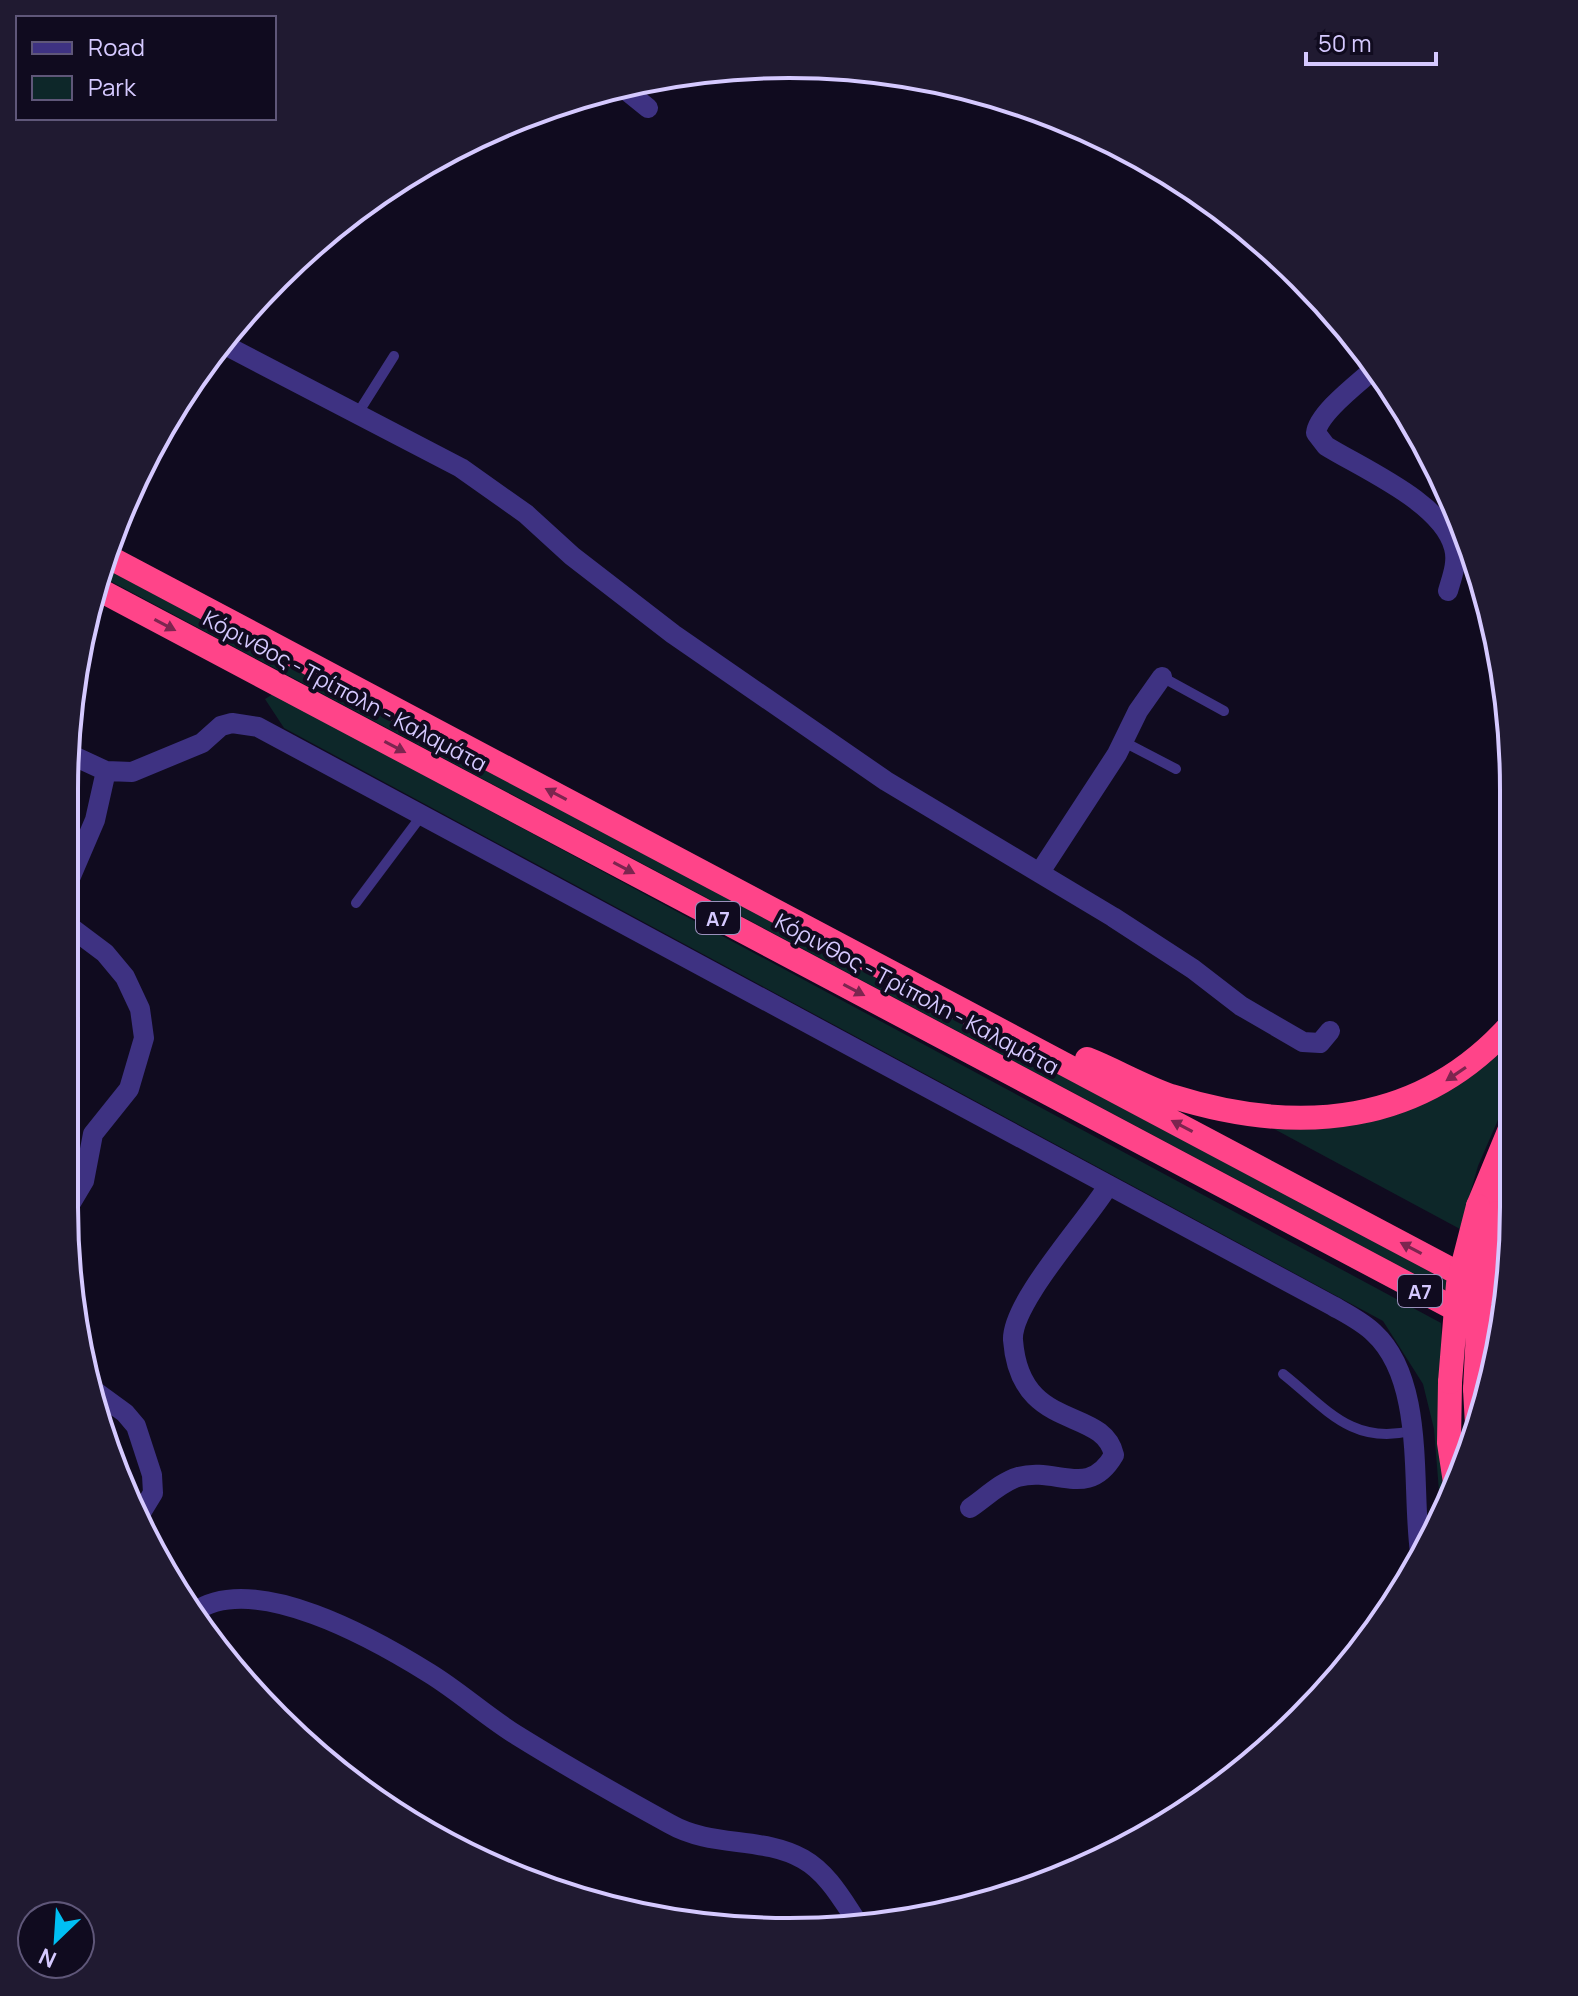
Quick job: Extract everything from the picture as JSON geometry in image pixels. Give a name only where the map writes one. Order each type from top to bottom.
[{"type":"highway","name":"Κόρινθος - Τρίπολη - Καλαμάτα","points":[[116,561],[1495,1292]]},
{"type":"highway","name":"Κόρινθος - Τρίπολη - Καλαμάτα","points":[[106,593],[1489,1327]]},
{"type":"highway","points":[[971,1014],[1170,1095],[1229,1109],[1317,1117],[1371,1112],[1431,1089],[1482,1055],[1500,1036]]},
{"type":"highway","points":[[1452,1463],[1449,1443],[1450,1382],[1458,1284],[1488,1209],[1500,1167]]},
{"type":"highway","points":[[1475,1393],[1488,1209],[1500,1191]]},
{"type":"street","points":[[633,96],[648,108]]},
{"type":"street","points":[[231,348],[358,413],[486,484],[572,556],[773,705],[896,787],[1040,872],[1193,969],[1234,1001],[1303,1042],[1318,1044],[1330,1031]]},
{"type":"street","points":[[1367,376],[1329,411],[1317,425],[1316,433],[1326,446],[1439,519],[1454,549],[1448,591]]},
{"type":"street","points":[[1040,872],[1162,677]]},
{"type":"street","points":[[79,759],[106,771],[132,772],[202,743],[221,726],[246,723],[270,732],[1333,1306],[1374,1333],[1392,1355],[1405,1383],[1419,1537]]},
{"type":"street","points":[[78,861],[92,830],[106,771]]},
{"type":"street","points":[[78,933],[105,953],[125,977],[140,1009],[144,1038],[139,1065],[129,1089],[93,1134],[84,1181],[78,1191]]},
{"type":"street","points":[[970,1508],[1020,1477],[1081,1480],[1096,1477],[1114,1455],[1111,1441],[1097,1430],[1035,1400],[1023,1375],[1013,1330],[1024,1302],[1108,1186]]},
{"type":"street","points":[[105,1400],[136,1426],[152,1475],[153,1493],[145,1507]]},
{"type":"street","points":[[202,1608],[218,1601],[259,1601],[303,1612],[359,1635],[429,1673],[516,1735],[673,1826],[712,1841],[769,1848],[803,1859],[834,1887],[852,1915]]},
{"type":"lane","points":[[358,413],[394,356]]},
{"type":"lane","points":[[1162,677],[1224,711]]},
{"type":"lane","points":[[1124,742],[1176,769]]},
{"type":"lane","points":[[356,903],[422,815]]},
{"type":"lane","points":[[1283,1374],[1350,1428],[1370,1436],[1411,1431]]},
{"type":"green space","points":[[112,572],[1493,1305],[1491,1315],[110,581]]},
{"type":"green space","points":[[273,694],[1441,1323],[1450,1468],[1439,1494],[1434,1429],[1423,1384],[1383,1321],[284,728],[265,699]]},
{"type":"green space","points":[[1500,1041],[1500,1115],[1478,1166],[1460,1229],[1250,1116],[1342,1121]]}]
